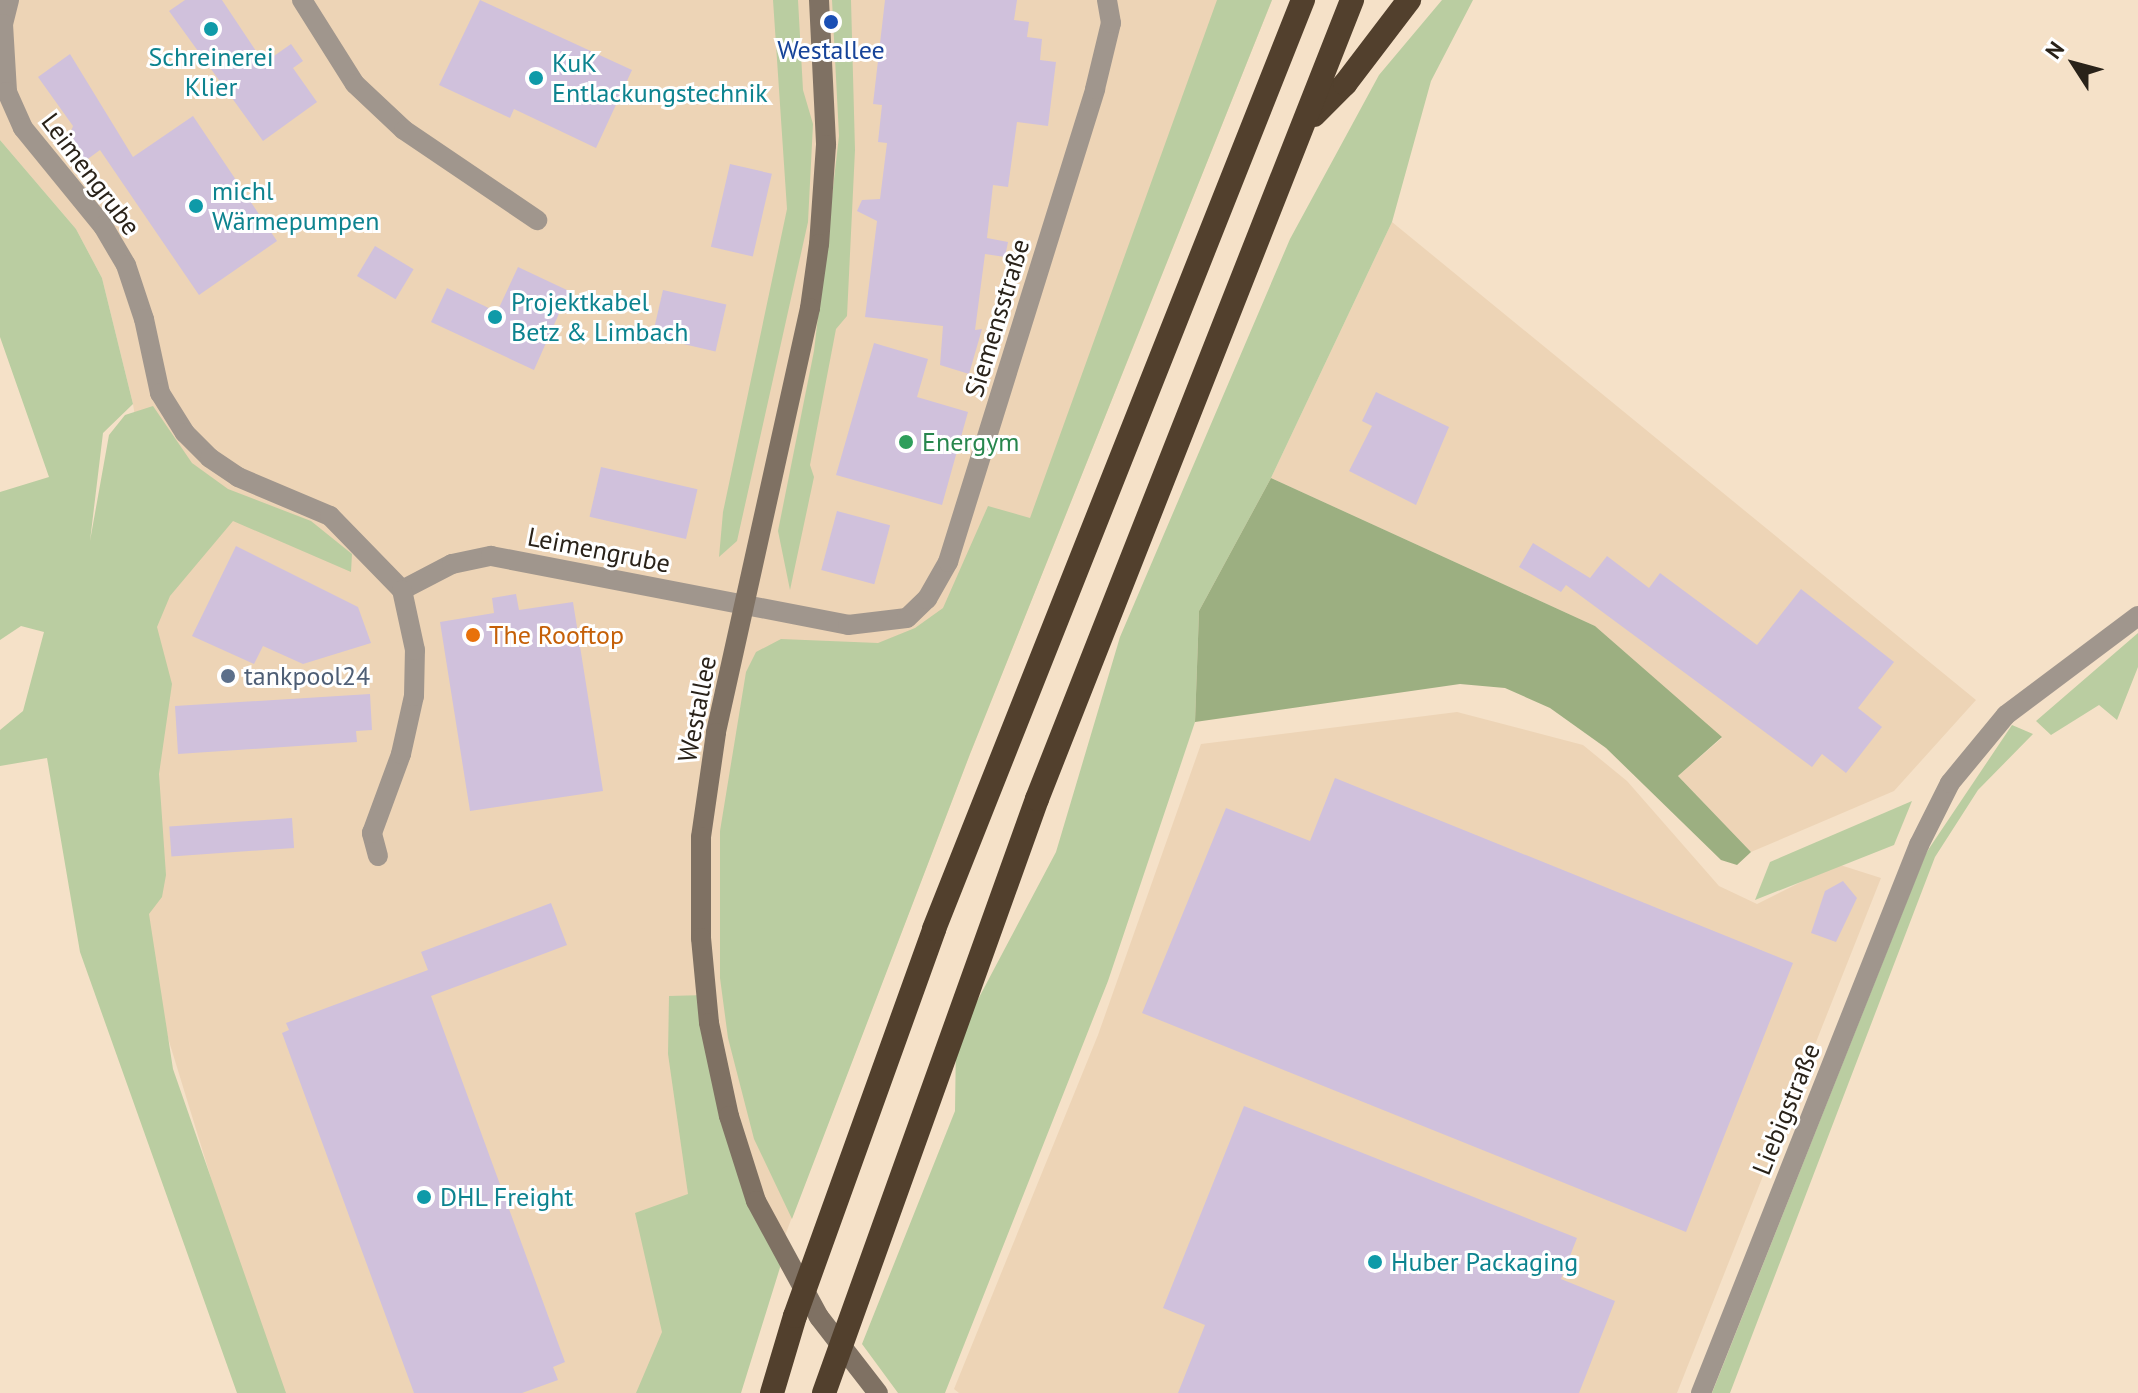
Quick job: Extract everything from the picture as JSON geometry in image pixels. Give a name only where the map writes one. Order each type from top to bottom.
[{"type":"highway","points":[[772,1393],[798,1305],[950,887],[1303,0]]},
{"type":"highway","points":[[824,1393],[1037,799],[1308,121],[1352,0]]},
{"type":"highway","points":[[1308,121],[1345,84],[1409,0]]},
{"type":"main road","name":"Westallee","points":[[819,0],[826,145],[819,244],[810,308],[716,733],[701,837],[701,938],[713,1039],[729,1116],[756,1201],[819,1317],[878,1393]]},
{"type":"street","name":"Leimengrube","points":[[9,0],[3,24],[7,92],[23,128],[103,226],[126,265],[144,319],[160,393],[185,433],[238,477],[330,516],[402,590],[452,564],[491,556],[745,606]]},
{"type":"street","points":[[302,0],[355,84],[404,130],[537,220]]},
{"type":"street","name":"Siemensstraße","points":[[745,606],[848,625],[884,624],[907,618],[927,599],[948,562],[1095,89],[1111,23],[1107,0]]},
{"type":"street","points":[[378,856],[372,833],[401,754],[414,696],[415,650],[402,590]]},
{"type":"street","name":"Liebigstraße","points":[[1701,1393],[1919,845],[1950,783],[2006,715],[2138,616]]},
{"type":"shaded area","points":[[0,0],[1272,0],[970,754],[761,1298],[734,1393],[277,1393],[168,1038],[135,887],[150,514],[133,404],[102,278],[76,229],[0,140]]},
{"type":"shaded area","points":[[1392,222],[1976,700],[1894,791],[1751,852],[1678,776],[1722,738],[1595,626],[1271,478]]},
{"type":"shaded area","points":[[1457,712],[1583,745],[1627,781],[1719,886],[1757,904],[1837,864],[1881,878],[1677,1393],[959,1393],[954,1389],[1098,1035],[1201,744]]},
{"type":"green space","points":[[773,0],[798,0],[803,90],[813,124],[808,222],[737,541],[719,557],[723,512],[787,209]]},
{"type":"green space","points":[[832,0],[851,0],[855,150],[847,316],[836,329],[810,465],[814,477],[790,590],[778,531],[814,351],[839,136]]},
{"type":"green space","points":[[1217,0],[1272,0],[970,754],[792,1219],[754,1139],[728,1038],[720,978],[720,831],[746,672],[756,652],[781,639],[878,643],[915,628],[943,608],[988,506],[1030,518]]},
{"type":"green space","points":[[1442,0],[1473,0],[1431,81],[1392,222],[1271,478],[1199,611],[1195,722],[1108,981],[945,1393],[898,1393],[862,1344],[955,1111],[956,1041],[1056,852],[1120,637],[1290,239],[1379,75]]},
{"type":"green space","points":[[0,140],[76,229],[102,278],[133,404],[103,433],[90,541],[109,435],[125,415],[153,406],[192,463],[228,489],[311,521],[352,554],[351,572],[233,521],[170,596],[157,627],[172,684],[159,774],[166,875],[162,897],[149,914],[173,1069],[286,1393],[237,1393],[80,952],[47,758],[0,766],[0,730],[23,711],[44,632],[21,626],[0,640],[0,492],[49,477],[0,337]]},
{"type":"green space","points":[[1271,478],[1595,626],[1722,737],[1678,776],[1751,852],[1737,865],[1721,860],[1606,748],[1550,708],[1505,688],[1460,684],[1195,722],[1199,611]]},
{"type":"green space","points":[[2138,633],[2138,667],[2117,720],[2099,705],[2051,735],[2036,721]]},
{"type":"green space","points":[[2012,725],[2033,734],[1978,790],[1935,857],[1730,1393],[1712,1393],[1926,853]]},
{"type":"green space","points":[[1912,801],[1894,845],[1755,900],[1770,862]]},
{"type":"green space","points":[[706,995],[709,1023],[783,1258],[741,1393],[636,1393],[662,1332],[635,1213],[688,1194],[668,1054],[669,996]]},
{"type":"building","points":[[185,0],[222,0],[264,63],[291,44],[303,61],[293,68],[317,102],[263,141],[169,11]]},
{"type":"building","name":"KuK Entlackungstechnik","points":[[480,0],[632,70],[596,148],[514,109],[510,118],[439,85]]},
{"type":"building","points":[[885,0],[1017,0],[1014,20],[1029,22],[1027,37],[1042,39],[1040,60],[1056,62],[1048,126],[1017,122],[1008,187],[993,185],[987,238],[1008,242],[1005,257],[985,254],[975,330],[982,329],[969,374],[940,365],[943,326],[865,317],[877,221],[857,211],[862,200],[880,199],[887,143],[878,142],[882,105],[873,104]]},
{"type":"building","name":"michl Wärmepumpen","points":[[70,54],[133,157],[193,116],[277,241],[199,295],[100,150],[85,161],[69,136],[73,126],[38,77]]},
{"type":"building","points":[[730,164],[772,174],[753,256],[711,247]]},
{"type":"building","points":[[375,246],[414,269],[396,299],[357,276]]},
{"type":"building","name":"Projektkabel Betz & Limbach","points":[[518,267],[569,291],[534,370],[431,322],[447,288],[497,312]]},
{"type":"building","points":[[663,290],[726,305],[716,351],[652,337]]},
{"type":"building","points":[[874,343],[928,359],[917,397],[968,412],[942,505],[836,475]]},
{"type":"building","points":[[1376,392],[1449,427],[1416,505],[1349,471],[1372,426],[1362,421]]},
{"type":"building","points":[[601,467],[697,489],[686,539],[590,517]]},
{"type":"building","points":[[837,511],[890,525],[874,584],[821,570]]},
{"type":"building","points":[[1533,543],[1590,578],[1607,556],[1649,588],[1660,573],[1757,645],[1801,589],[1894,662],[1858,708],[1882,727],[1846,773],[1822,754],[1812,767],[1566,585],[1561,592],[1519,567]]},
{"type":"building","points":[[236,546],[358,607],[371,643],[303,664],[263,646],[254,664],[192,636]]},
{"type":"building","points":[[516,594],[519,610],[573,602],[603,791],[470,811],[440,622],[494,613],[492,598]]},
{"type":"building","points":[[370,694],[372,730],[356,731],[357,742],[178,754],[175,706]]},
{"type":"building","points":[[1335,778],[1793,963],[1686,1232],[1142,1013],[1226,808],[1310,841]]},
{"type":"building","points":[[292,818],[294,848],[171,857],[169,827]]},
{"type":"building","points":[[1843,881],[1857,898],[1836,942],[1811,933],[1825,891]]},
{"type":"building","name":"DHL Freight","points":[[551,903],[567,945],[431,996],[565,1362],[553,1367],[558,1380],[522,1393],[414,1393],[282,1033],[289,1030],[286,1023],[428,970],[421,952]]},
{"type":"building","name":"Huber Packaging","points":[[1244,1106],[1577,1238],[1561,1279],[1615,1301],[1579,1393],[1178,1393],[1205,1325],[1163,1308]]},
{"type":"place","name":"Westallee","points":[[831,22]]},
{"type":"place","name":"Schreinerei Klier","points":[[211,29]]},
{"type":"place","name":"KuK Entlackungstechnik","points":[[536,78]]},
{"type":"place","name":"michl Wärmepumpen","points":[[196,206]]},
{"type":"place","name":"Projektkabel Betz & Limbach","points":[[495,317]]},
{"type":"place","name":"Energym","points":[[906,442]]},
{"type":"place","name":"The Rooftop","points":[[473,635]]},
{"type":"place","name":"tankpool24","points":[[228,676]]},
{"type":"place","name":"DHL Freight","points":[[424,1197]]},
{"type":"place","name":"Huber Packaging","points":[[1375,1262]]}]
